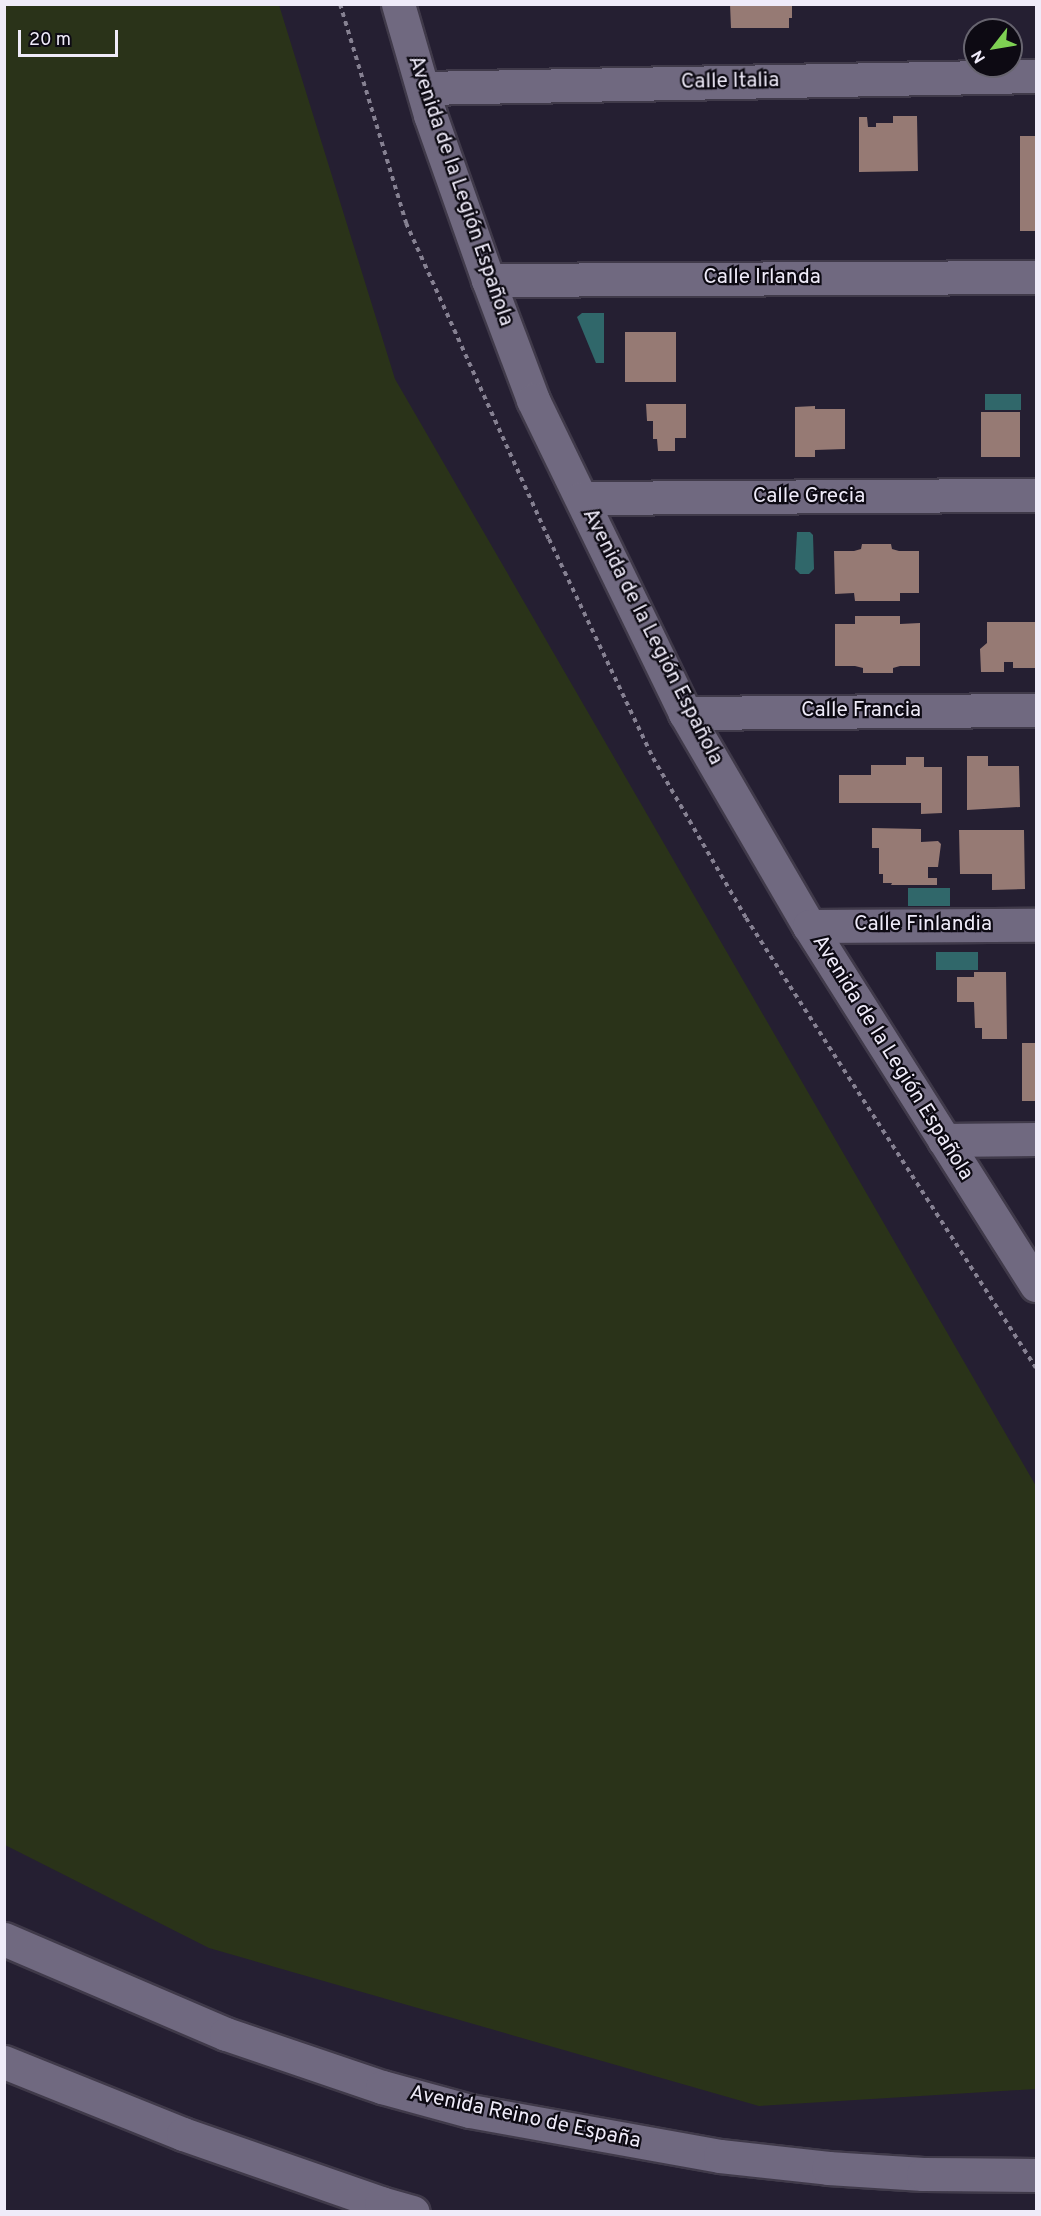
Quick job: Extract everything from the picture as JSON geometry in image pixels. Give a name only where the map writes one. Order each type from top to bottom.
[{"type":"street","name":"Avenida de la Legión Española","points":[[398,4],[423,88],[488,280],[533,400],[685,712],[809,926],[1036,1285]]},
{"type":"street","name":"Calle Italia","points":[[423,88],[1036,76]]},
{"type":"street","name":"Calle Irlanda","points":[[488,280],[1036,277]]},
{"type":"street","name":"Calle Grecia","points":[[582,498],[1036,495]]},
{"type":"street","name":"Calle Francia","points":[[685,712],[1036,710]]},
{"type":"street","name":"Calle Finlandia","points":[[809,926],[1036,925]]},
{"type":"street","points":[[944,1140],[1036,1139]]},
{"type":"street","name":"Avenida Reino de España","points":[[4,1939],[226,2034],[382,2087],[470,2111],[653,2145],[784,2163],[923,2174],[1036,2175]]},
{"type":"street","points":[[4,2062],[183,2134],[381,2203],[414,2211]]},
{"type":"shaded area","points":[[4,5],[279,5],[395,379],[1036,1486],[1036,2089],[759,2106],[209,1948],[5,1845]]},
{"type":"shaded area","points":[[582,313],[604,313],[604,363],[596,363],[577,317]]},
{"type":"shaded area","points":[[985,394],[1021,394],[1021,410],[985,410]]},
{"type":"shaded area","points":[[797,532],[810,532],[813,535],[814,569],[809,574],[800,574],[795,569]]},
{"type":"shaded area","points":[[908,888],[950,888],[950,906],[908,906]]},
{"type":"shaded area","points":[[936,952],[978,952],[978,970],[936,970]]},
{"type":"building","points":[[730,4],[792,4],[789,28],[731,28]]},
{"type":"building","points":[[893,116],[917,116],[918,171],[859,172],[859,117],[867,117],[868,127],[876,127],[876,123],[893,123]]},
{"type":"building","points":[[1020,136],[1036,136],[1036,231],[1020,231]]},
{"type":"building","points":[[625,332],[676,332],[676,382],[625,382]]},
{"type":"building","points":[[646,404],[686,404],[686,438],[675,438],[675,451],[658,451],[657,439],[653,439],[653,421],[647,421]]},
{"type":"building","points":[[815,406],[815,409],[845,409],[845,449],[815,450],[815,457],[795,457],[795,407]]},
{"type":"building","points":[[981,412],[1020,412],[1020,457],[981,457]]},
{"type":"building","points":[[862,544],[891,544],[892,549],[899,551],[919,551],[919,593],[900,593],[900,601],[855,601],[854,593],[835,594],[834,551],[854,551],[861,549]]},
{"type":"building","points":[[855,616],[900,616],[900,624],[920,623],[920,666],[900,666],[893,668],[893,673],[863,673],[863,668],[855,666],[835,666],[835,624],[855,624]]},
{"type":"building","points":[[987,622],[1035,622],[1035,668],[1013,668],[1013,662],[1004,662],[1004,672],[981,672],[980,649],[987,643]]},
{"type":"building","points":[[967,756],[988,756],[988,766],[1019,766],[1020,807],[967,810]]},
{"type":"building","points":[[906,757],[924,757],[924,767],[942,767],[942,813],[921,814],[921,803],[839,803],[839,775],[871,775],[871,765],[906,765]]},
{"type":"building","points":[[872,828],[921,829],[921,842],[938,841],[941,844],[938,867],[928,867],[928,878],[937,878],[937,885],[883,883],[883,874],[879,874],[879,848],[872,848]]},
{"type":"building","points":[[959,830],[1024,830],[1025,889],[992,890],[992,874],[960,874]]},
{"type":"building","points":[[974,972],[1006,972],[1007,1039],[982,1039],[982,1028],[975,1028],[974,1002],[957,1002],[957,977],[974,977]]},
{"type":"building","points":[[1022,1043],[1036,1043],[1036,1101],[1022,1101]]}]
